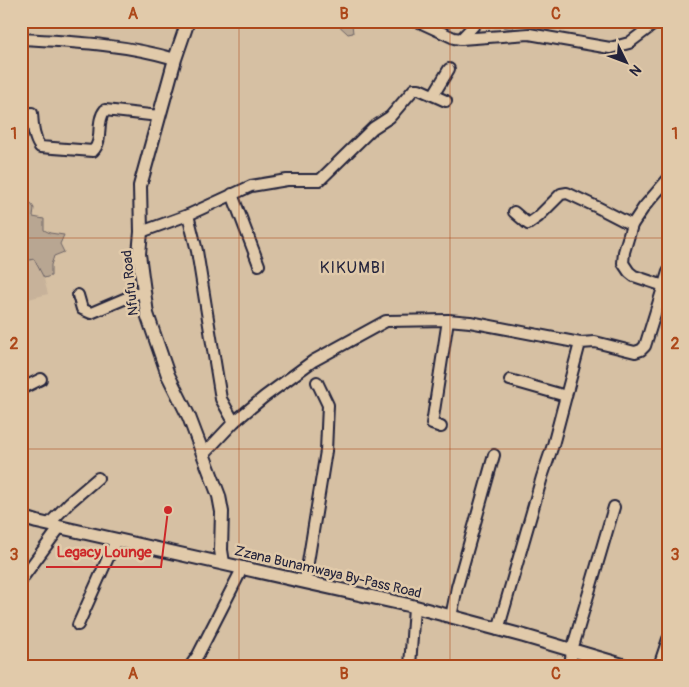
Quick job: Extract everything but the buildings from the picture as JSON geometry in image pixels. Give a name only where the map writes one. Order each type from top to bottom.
[{"type":"street","name":"Nfufu Road","points":[[186,21],[186,27],[175,59],[140,186],[141,232],[139,254],[147,314],[157,346],[168,375],[189,417],[202,455],[214,479],[222,512],[221,550],[223,563]]},
{"type":"street","points":[[417,21],[454,38],[461,39],[529,34],[610,48],[629,43],[658,21]]},
{"type":"street","points":[[461,39],[478,21]]},
{"type":"street","points":[[21,39],[92,43],[151,52],[175,59]]},
{"type":"street","points":[[434,94],[449,69]]},
{"type":"street","points":[[141,232],[188,215],[251,186],[287,180],[320,180],[373,128],[390,117],[414,89],[419,88],[446,101]]},
{"type":"street","points":[[32,113],[37,142],[40,147],[93,151],[98,145],[100,117],[104,110],[159,116]]},
{"type":"street","points":[[664,286],[634,276],[623,263],[624,252],[632,225],[644,207],[668,179]]},
{"type":"street","points":[[514,212],[528,224],[538,217],[561,194],[566,193],[632,225]]},
{"type":"street","points":[[232,194],[259,265]]},
{"type":"street","points":[[188,215],[197,251],[221,399],[234,422]]},
{"type":"street","points":[[202,455],[234,422],[264,397],[313,362],[386,321],[448,320],[470,322],[580,343],[595,342],[635,352],[641,350],[645,346],[668,272]]},
{"type":"street","points":[[78,295],[82,309],[91,313],[143,291]]},
{"type":"street","points":[[441,427],[432,424],[440,389],[448,320]]},
{"type":"street","points":[[498,630],[553,445],[580,343]]},
{"type":"street","points":[[21,389],[41,380]]},
{"type":"street","points":[[510,380],[566,396]]},
{"type":"street","points":[[305,581],[326,451],[328,405],[317,382]]},
{"type":"street","points":[[451,617],[457,587],[494,455]]},
{"type":"street","points":[[21,580],[70,502],[98,478]]},
{"type":"street","points":[[570,666],[572,650],[614,507]]},
{"type":"street","name":"Zzana Bunamwaya By-Pass Road","points":[[21,517],[414,607],[625,666]]},
{"type":"street","points":[[78,626],[116,540]]},
{"type":"street","points":[[191,665],[198,655],[242,567]]},
{"type":"street","points":[[410,666],[414,607]]},
{"type":"street","points":[[659,666],[668,639]]},
{"type":"shaded area","points":[[334,21],[350,21],[353,33],[348,34]]},
{"type":"shaded area","points":[[501,21],[521,21],[511,29],[503,27]]},
{"type":"shaded area","points":[[538,21],[550,21],[548,32],[538,31]]},
{"type":"shaded area","points":[[26,197],[34,208],[33,217],[44,219],[44,230],[64,235],[60,244],[64,252],[54,256],[51,265],[51,276],[44,278],[34,259],[21,262],[21,198]]},
{"type":"shaded area","points":[[38,257],[48,294],[21,301],[21,262]]},
{"type":"place","name":"Legacy Lounge","points":[[168,510]]},
{"type":"district","name":"KIKUMBI","points":[[353,268]]}]
